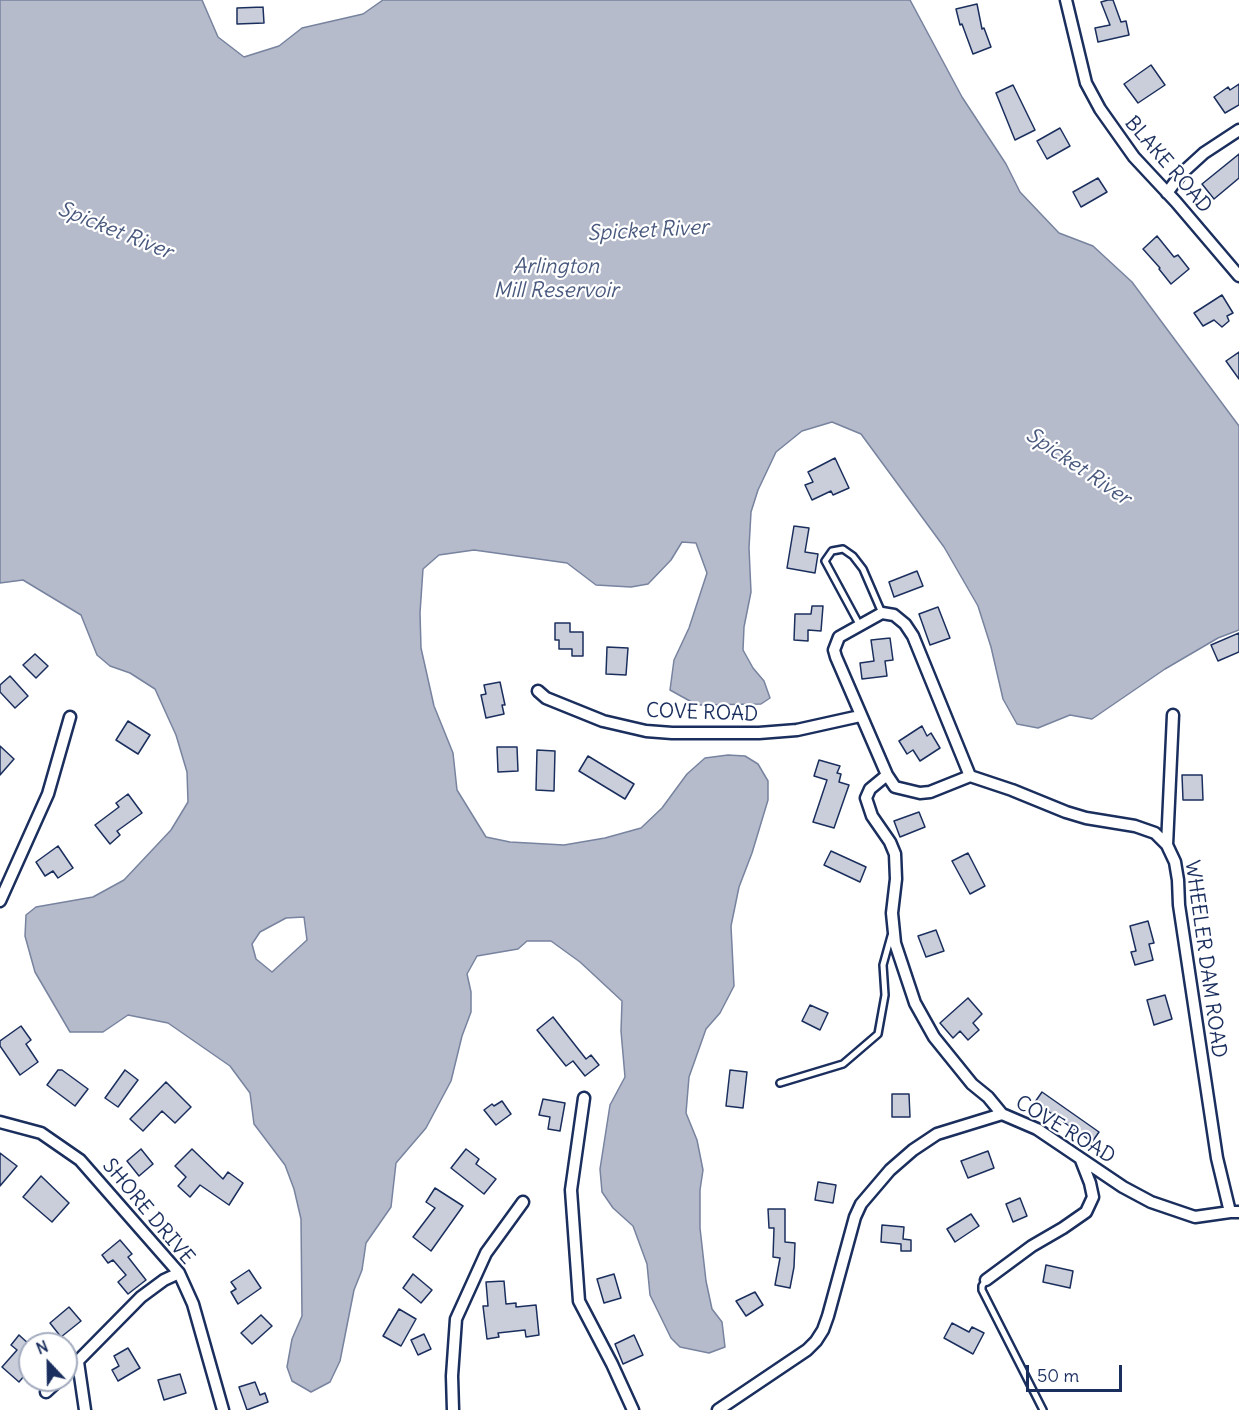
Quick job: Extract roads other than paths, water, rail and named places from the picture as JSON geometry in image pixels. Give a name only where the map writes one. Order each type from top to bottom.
[{"type":"street","name":"BLAKE ROAD","points":[[1066,0],[1086,83],[1100,109],[1134,157],[1239,276]]},
{"type":"street","points":[[1167,192],[1181,174],[1204,153],[1239,130]]},
{"type":"street","points":[[888,612],[900,619],[913,636],[970,776],[930,792],[920,793],[895,787],[886,776],[834,650],[839,637],[882,613],[888,612]]},
{"type":"street","name":"COVE ROAD","points":[[542,694],[603,721],[646,731],[672,733],[747,734],[797,730],[860,716]]},
{"type":"street","name":"WHEELER DAM ROAD","points":[[1167,845],[1173,715]]},
{"type":"street","points":[[0,901],[48,794],[70,717]]},
{"type":"street","name":"COVE ROAD","points":[[886,776],[870,789],[866,798],[872,816],[890,842],[895,854],[897,866],[892,928],[908,986],[923,1018],[951,1060],[1002,1114],[1037,1129],[1080,1160],[1151,1202],[1195,1217],[1235,1212]]},
{"type":"street","name":"WHEELER DAM ROAD","points":[[970,776],[1066,812],[1135,825],[1155,833],[1167,845],[1174,861],[1178,880],[1179,905],[1217,1158],[1235,1212]]},
{"type":"street","points":[[584,1098],[571,1190],[579,1300],[633,1410]]},
{"type":"street","points":[[718,1410],[807,1350],[816,1341],[828,1317],[855,1217],[861,1204],[890,1170],[937,1134],[1002,1114]]},
{"type":"street","name":"SHORE DRIVE","points":[[0,1122],[41,1133],[81,1160],[179,1273],[193,1304],[223,1410]]},
{"type":"street","points":[[986,1280],[1032,1245],[1086,1212],[1093,1197],[1090,1183],[1080,1160]]},
{"type":"street","points":[[453,1410],[452,1376],[456,1319],[486,1253],[523,1202]]},
{"type":"street","points":[[85,1410],[78,1362],[119,1317],[141,1297],[164,1280],[179,1273]]},
{"type":"lane","points":[[859,624],[825,561],[832,551],[843,549],[853,556],[863,569],[882,613]]},
{"type":"lane","points":[[780,1083],[843,1064],[878,1034],[885,995],[883,965],[892,928]]},
{"type":"lane","points":[[986,1280],[982,1290],[1043,1410]]},
{"type":"water","name":"Arlington Mill Reservoir","points":[[0,0],[202,0],[218,37],[244,57],[279,46],[302,28],[363,14],[383,0],[910,0],[962,97],[1006,164],[1020,192],[1059,233],[1093,246],[1132,282],[1239,426],[1239,630],[1218,638],[1165,669],[1092,719],[1070,715],[1038,728],[1017,724],[1003,699],[991,647],[978,606],[944,547],[861,434],[832,422],[802,431],[776,452],[758,490],[751,512],[749,548],[751,592],[744,627],[743,650],[753,668],[764,681],[770,698],[761,704],[697,705],[670,690],[674,660],[689,628],[707,573],[696,543],[682,542],[671,560],[648,584],[631,587],[596,585],[567,563],[474,550],[439,555],[423,569],[420,613],[421,648],[434,706],[453,753],[457,790],[486,837],[510,842],[564,845],[605,838],[641,828],[662,808],[687,774],[705,758],[728,755],[745,756],[758,764],[768,781],[768,800],[739,887],[731,926],[734,986],[720,1013],[706,1029],[689,1077],[686,1113],[697,1140],[703,1170],[700,1190],[700,1228],[706,1281],[712,1309],[722,1322],[725,1347],[709,1353],[680,1347],[671,1338],[650,1295],[647,1264],[633,1226],[613,1208],[602,1192],[600,1169],[610,1105],[625,1077],[621,1031],[622,1001],[580,962],[551,941],[527,941],[518,949],[477,956],[467,974],[471,992],[471,1012],[462,1036],[451,1081],[426,1128],[396,1163],[391,1207],[366,1243],[362,1270],[354,1290],[340,1361],[330,1382],[311,1392],[292,1381],[287,1367],[292,1339],[302,1316],[301,1219],[294,1189],[285,1165],[254,1124],[250,1093],[230,1066],[168,1023],[128,1015],[103,1032],[70,1032],[35,972],[25,936],[26,915],[36,907],[93,897],[124,880],[171,830],[188,802],[187,772],[176,735],[155,689],[130,673],[110,666],[97,655],[81,615],[23,580],[0,583]],"holes":[[[304,917],[307,940],[272,972],[256,959],[252,944],[260,932],[286,918]]]},
{"type":"water label","name":"Spicket River","points":[[115,231]]},
{"type":"water label","name":"Spicket River","points":[[648,231]]},
{"type":"water label","name":"Spicket River","points":[[1078,467]]}]
